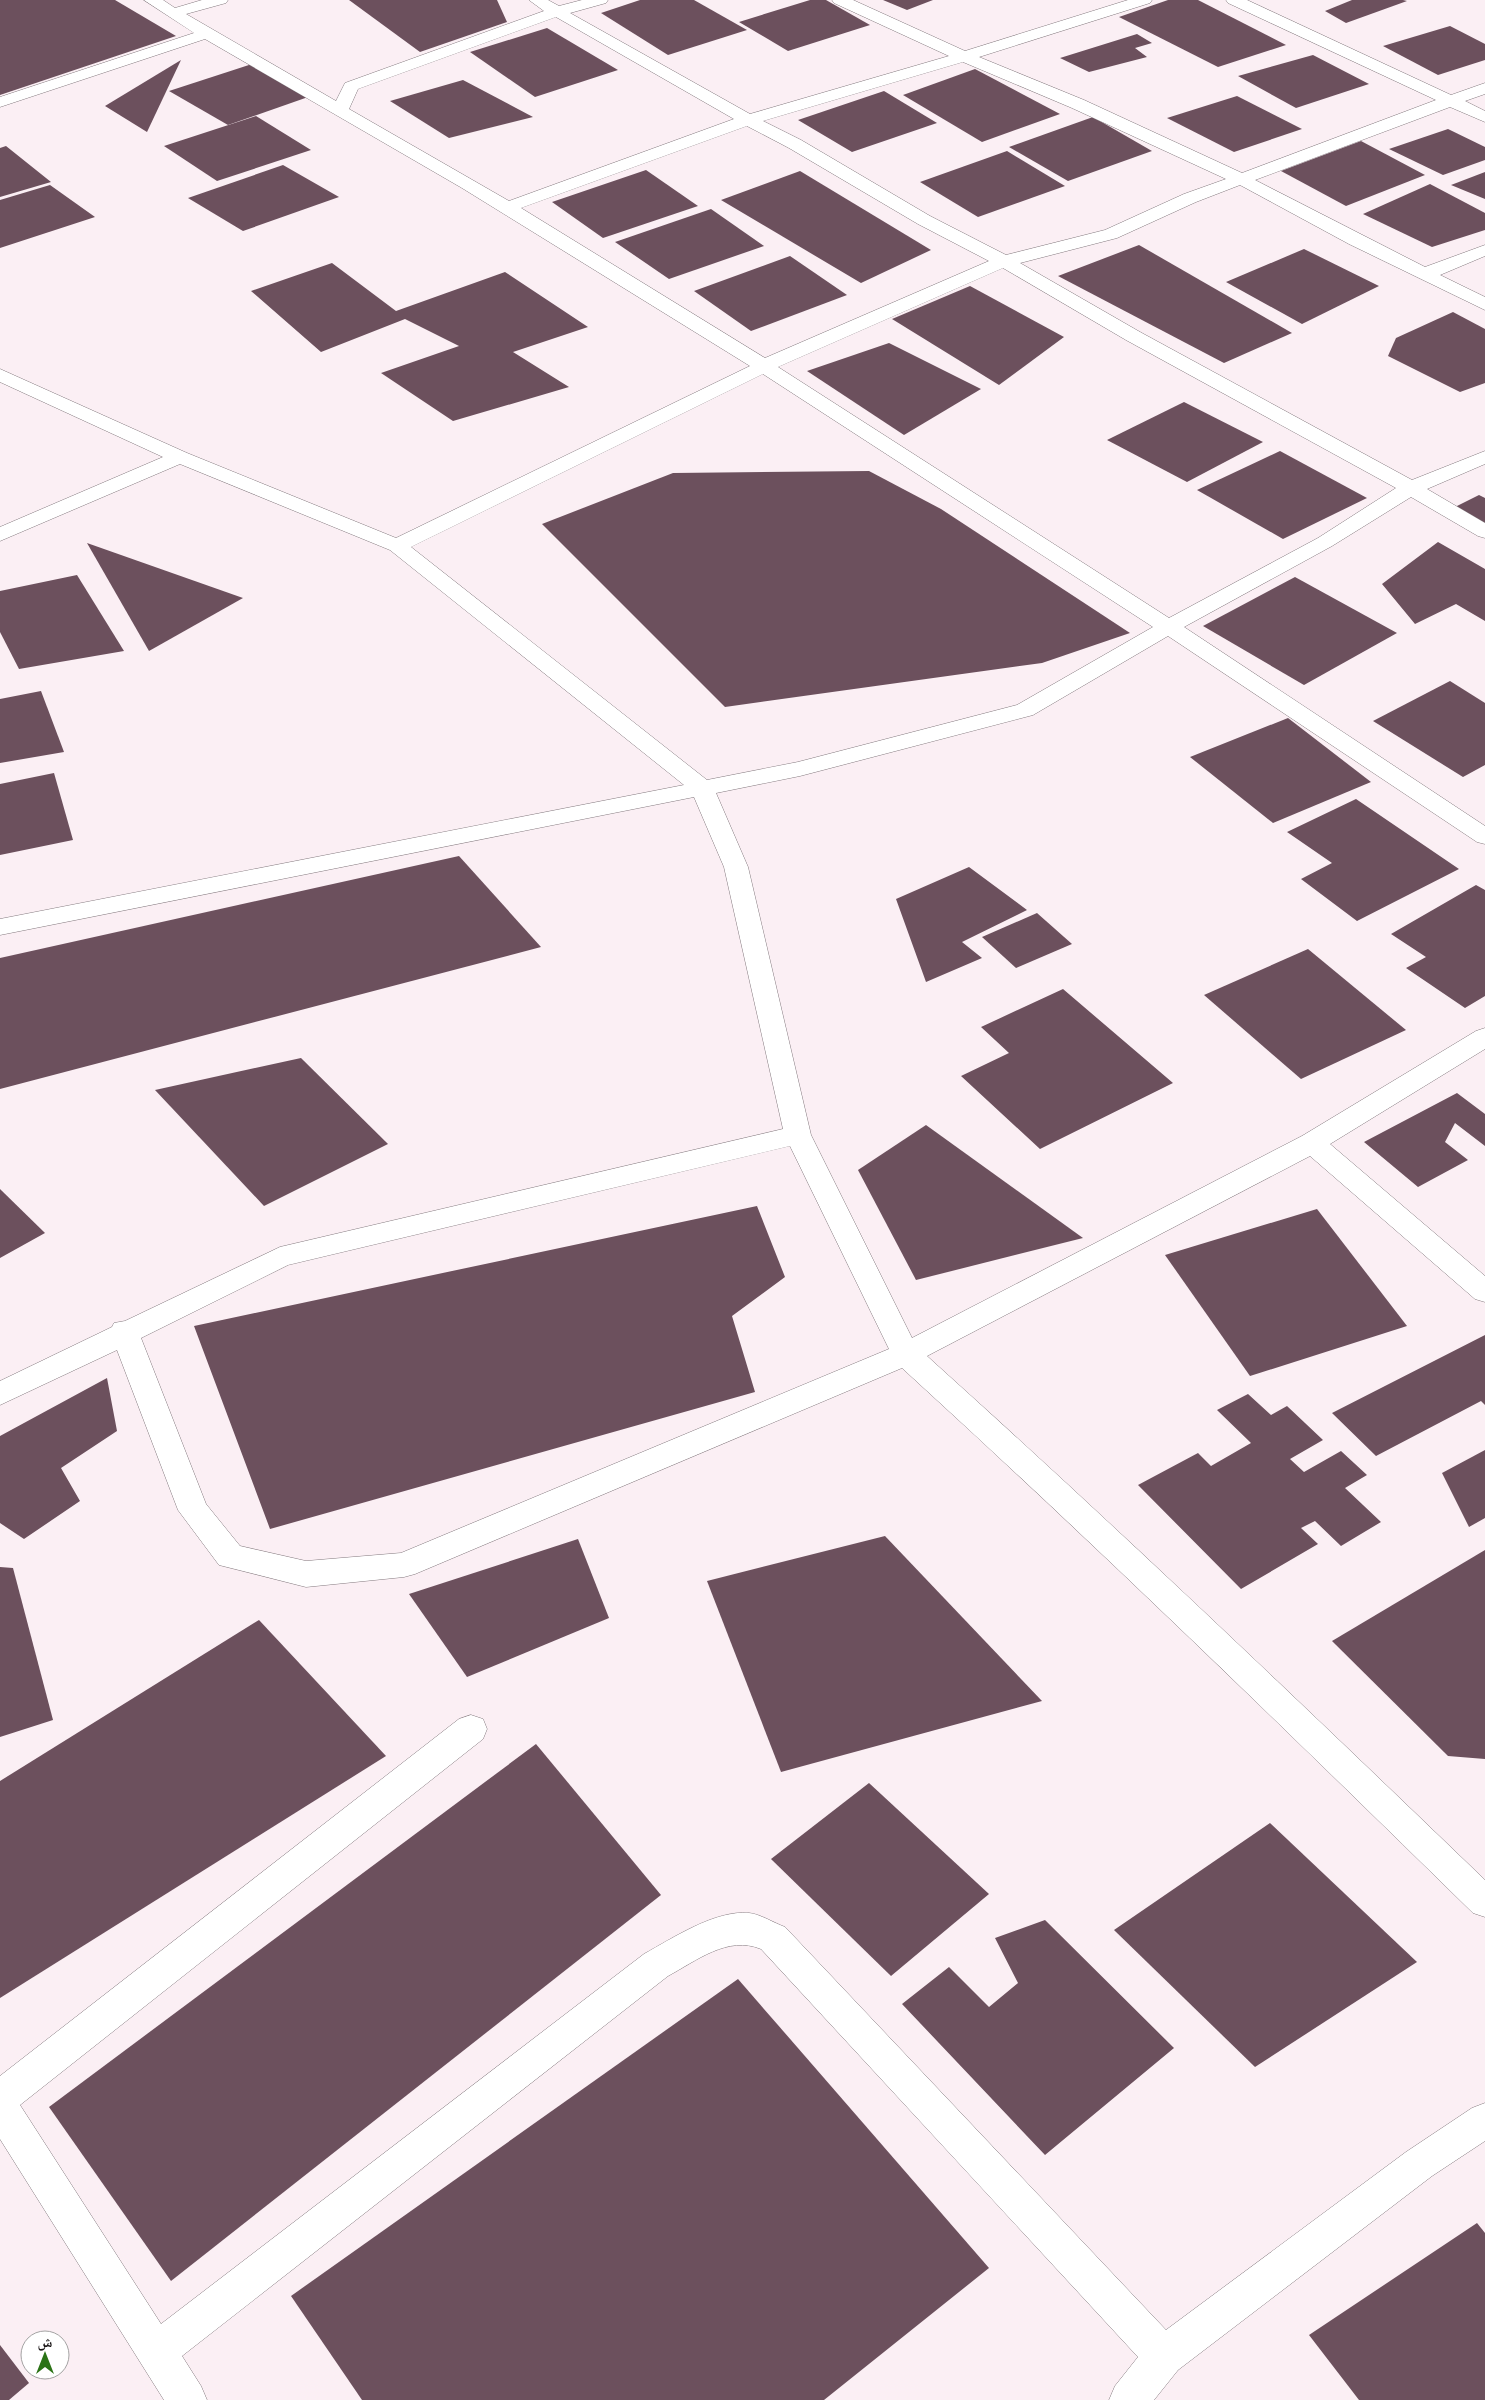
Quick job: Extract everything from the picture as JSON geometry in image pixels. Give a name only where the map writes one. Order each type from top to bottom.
[{"type":"street","points":[[152,0],[206,34],[508,208],[763,366],[1170,626],[1485,837]]},
{"type":"street","points":[[173,13],[220,0]]},
{"type":"street","points":[[537,0],[748,120],[795,144],[924,220],[1004,261],[1133,336],[1411,488],[1485,532]]},
{"type":"street","points":[[340,110],[350,86],[558,11],[600,0]]},
{"type":"street","points":[[840,0],[964,57],[1078,104],[1241,178],[1485,304]]},
{"type":"street","points":[[508,208],[748,120],[964,57],[1144,0]]},
{"type":"street","points":[[1234,0],[1485,117]]},
{"type":"street","points":[[0,102],[206,34]]},
{"type":"street","points":[[397,546],[763,366],[1004,261],[1111,234],[1190,198],[1241,178],[1485,88]]},
{"type":"street","points":[[1426,274],[1485,250]]},
{"type":"street","points":[[0,375],[180,457],[397,546],[702,788],[736,867],[798,1135],[906,1354],[1046,1481],[1485,1902]]},
{"type":"street","points":[[0,535],[180,457]]},
{"type":"street","points":[[0,927],[800,769],[1025,710],[1170,626],[1325,542],[1411,488],[1485,457]]},
{"type":"street","points":[[124,1331],[193,1510],[230,1556],[306,1574],[404,1565],[906,1354],[1312,1143],[1358,1112],[1485,1037]]},
{"type":"street","points":[[0,1394],[124,1331],[280,1257],[798,1135]]},
{"type":"street","points":[[1312,1143],[1485,1292]]},
{"type":"street","points":[[0,2098],[471,1729]]},
{"type":"street","points":[[156,2352],[656,1965],[715,1932],[749,1928],[773,1938],[1164,2356]]},
{"type":"street","points":[[0,2106],[187,2400]]},
{"type":"street","points":[[1129,2400],[1164,2356],[1419,2164],[1484,2122]]},
{"type":"building","points":[[0,0],[115,0],[176,36],[0,95]]},
{"type":"building","points":[[349,0],[497,0],[507,22],[420,52]]},
{"type":"building","points":[[640,0],[694,0],[747,30],[668,55],[601,13]]},
{"type":"building","points":[[810,0],[826,0],[870,25],[788,51],[739,22]]},
{"type":"building","points":[[883,0],[933,0],[907,10]]},
{"type":"building","points":[[1168,0],[1198,0],[1286,45],[1218,67],[1119,17]]},
{"type":"building","points":[[1352,0],[1407,1],[1346,23],[1325,11]]},
{"type":"building","points":[[1450,26],[1485,44],[1485,60],[1438,75],[1383,46]]},
{"type":"building","points":[[547,28],[618,70],[535,97],[470,52]]},
{"type":"building","points":[[1137,34],[1152,43],[1135,48],[1147,57],[1089,72],[1060,58]]},
{"type":"building","points":[[1313,55],[1369,84],[1296,108],[1238,76]]},
{"type":"building","points":[[181,60],[147,132],[105,106]]},
{"type":"building","points":[[252,64],[311,96],[228,125],[169,91]]},
{"type":"building","points":[[975,69],[1060,114],[982,142],[903,95]]},
{"type":"building","points":[[463,80],[533,117],[449,138],[390,101]]},
{"type":"building","points":[[884,91],[937,123],[852,152],[798,120]]},
{"type":"building","points":[[1237,96],[1302,129],[1234,152],[1167,118]]},
{"type":"building","points":[[256,116],[311,150],[217,181],[164,146]]},
{"type":"building","points":[[1093,117],[1152,151],[1068,181],[1009,147]]},
{"type":"building","points":[[1448,129],[1485,147],[1485,160],[1443,175],[1389,149]]},
{"type":"building","points":[[1361,141],[1425,175],[1346,206],[1281,171]]},
{"type":"building","points":[[6,146],[51,182],[0,197],[0,148]]},
{"type":"building","points":[[1007,151],[1065,186],[978,217],[920,182]]},
{"type":"building","points":[[283,165],[339,197],[243,231],[188,198]]},
{"type":"building","points":[[646,170],[698,206],[603,238],[552,202]]},
{"type":"building","points":[[800,171],[931,250],[861,283],[721,200]]},
{"type":"building","points":[[1485,172],[1485,199],[1451,185]]},
{"type":"building","points":[[1430,184],[1485,213],[1485,230],[1432,247],[1363,214]]},
{"type":"building","points":[[50,185],[95,217],[0,248],[0,200]]},
{"type":"building","points":[[711,209],[764,246],[669,279],[615,242]]},
{"type":"building","points":[[1139,245],[1292,333],[1224,363],[1058,276]]},
{"type":"building","points":[[1304,249],[1379,286],[1302,324],[1226,282]]},
{"type":"building","points":[[790,256],[847,295],[751,331],[694,291]]},
{"type":"building","points":[[332,263],[396,311],[505,272],[588,327],[513,352],[569,387],[453,421],[381,373],[459,346],[405,319],[321,352],[251,291]]},
{"type":"building","points":[[970,286],[1064,337],[999,385],[892,319]]},
{"type":"building","points":[[1453,312],[1485,329],[1485,383],[1460,392],[1388,356],[1396,338]]},
{"type":"building","points":[[889,343],[981,389],[904,435],[807,371]]},
{"type":"building","points":[[1184,402],[1263,442],[1187,482],[1107,440]]},
{"type":"building","points":[[1280,451],[1367,498],[1283,539],[1197,490]]},
{"type":"building","points":[[869,471],[941,509],[1130,633],[1042,663],[725,707],[542,524],[673,473]]},
{"type":"building","points":[[1479,495],[1485,498],[1485,528],[1449,510]]},
{"type":"building","points":[[1438,542],[1485,569],[1485,621],[1456,604],[1415,624],[1382,584]]},
{"type":"building","points":[[87,543],[243,598],[149,651]]},
{"type":"building","points":[[77,575],[124,651],[19,669],[0,632],[0,591]]},
{"type":"building","points":[[1295,577],[1397,633],[1304,685],[1203,626]]},
{"type":"building","points":[[1450,681],[1485,703],[1485,765],[1463,777],[1373,721]]},
{"type":"building","points":[[41,691],[64,752],[0,763],[0,699]]},
{"type":"building","points":[[1288,718],[1371,782],[1273,823],[1190,757]]},
{"type":"building","points":[[54,773],[73,840],[0,855],[0,784]]},
{"type":"building","points":[[1356,799],[1459,869],[1357,921],[1301,879],[1332,863],[1287,832]]},
{"type":"building","points":[[459,856],[541,947],[0,1089],[0,958]]},
{"type":"building","points":[[969,867],[1027,910],[962,942],[982,958],[926,982],[896,899]]},
{"type":"building","points":[[1476,885],[1485,890],[1485,996],[1465,1008],[1406,968],[1426,957],[1391,934]]},
{"type":"building","points":[[1037,913],[1072,944],[1016,968],[982,937]]},
{"type":"building","points":[[1308,949],[1406,1030],[1301,1079],[1204,995]]},
{"type":"building","points":[[1063,989],[1173,1083],[1040,1149],[961,1076],[1009,1053],[981,1027]]},
{"type":"building","points":[[301,1058],[388,1144],[264,1206],[155,1090]]},
{"type":"building","points":[[1457,1093],[1485,1114],[1485,1146],[1455,1123],[1445,1142],[1468,1160],[1418,1187],[1364,1142]]},
{"type":"building","points":[[926,1125],[1083,1238],[916,1280],[858,1170]]},
{"type":"building","points":[[0,1189],[45,1233],[0,1258]]},
{"type":"building","points":[[757,1206],[785,1277],[732,1316],[755,1392],[270,1529],[194,1326]]},
{"type":"building","points":[[1317,1209],[1407,1326],[1250,1376],[1165,1255]]},
{"type":"building","points":[[1485,1335],[1485,1405],[1481,1401],[1376,1456],[1332,1413]]},
{"type":"building","points":[[107,1378],[117,1431],[61,1468],[80,1501],[24,1539],[0,1523],[0,1436]]},
{"type":"building","points":[[1248,1394],[1271,1415],[1287,1406],[1323,1440],[1290,1459],[1304,1472],[1341,1451],[1367,1475],[1345,1488],[1381,1522],[1341,1546],[1315,1521],[1301,1528],[1318,1544],[1241,1589],[1138,1485],[1198,1453],[1211,1466],[1251,1443],[1217,1410]]},
{"type":"building","points":[[1485,1450],[1485,1518],[1469,1527],[1442,1473]]},
{"type":"building","points":[[885,1536],[1042,1701],[781,1772],[707,1581]]},
{"type":"building","points":[[578,1539],[609,1618],[467,1677],[409,1594]]},
{"type":"building","points":[[1485,1550],[1485,1759],[1448,1756],[1332,1641]]},
{"type":"building","points":[[0,1567],[13,1568],[53,1720],[0,1737]]},
{"type":"building","points":[[259,1620],[386,1756],[0,1998],[0,1781]]},
{"type":"building","points":[[536,1744],[661,1895],[171,2281],[49,2107]]},
{"type":"building","points":[[869,1783],[989,1894],[891,1976],[771,1859]]},
{"type":"building","points":[[1270,1823],[1417,1962],[1255,2067],[1114,1930]]},
{"type":"building","points":[[1045,1920],[1174,2048],[1045,2155],[902,2004],[949,1967],[989,2007],[1018,1983],[995,1938]]},
{"type":"building","points":[[738,1979],[989,2268],[824,2400],[362,2400],[291,2296]]},
{"type":"building","points":[[1477,2223],[1485,2233],[1485,2400],[1359,2400],[1309,2335]]},
{"type":"building","points":[[0,2345],[20,2371],[20,2380],[27,2380],[29,2383],[9,2400],[0,2400]]}]
